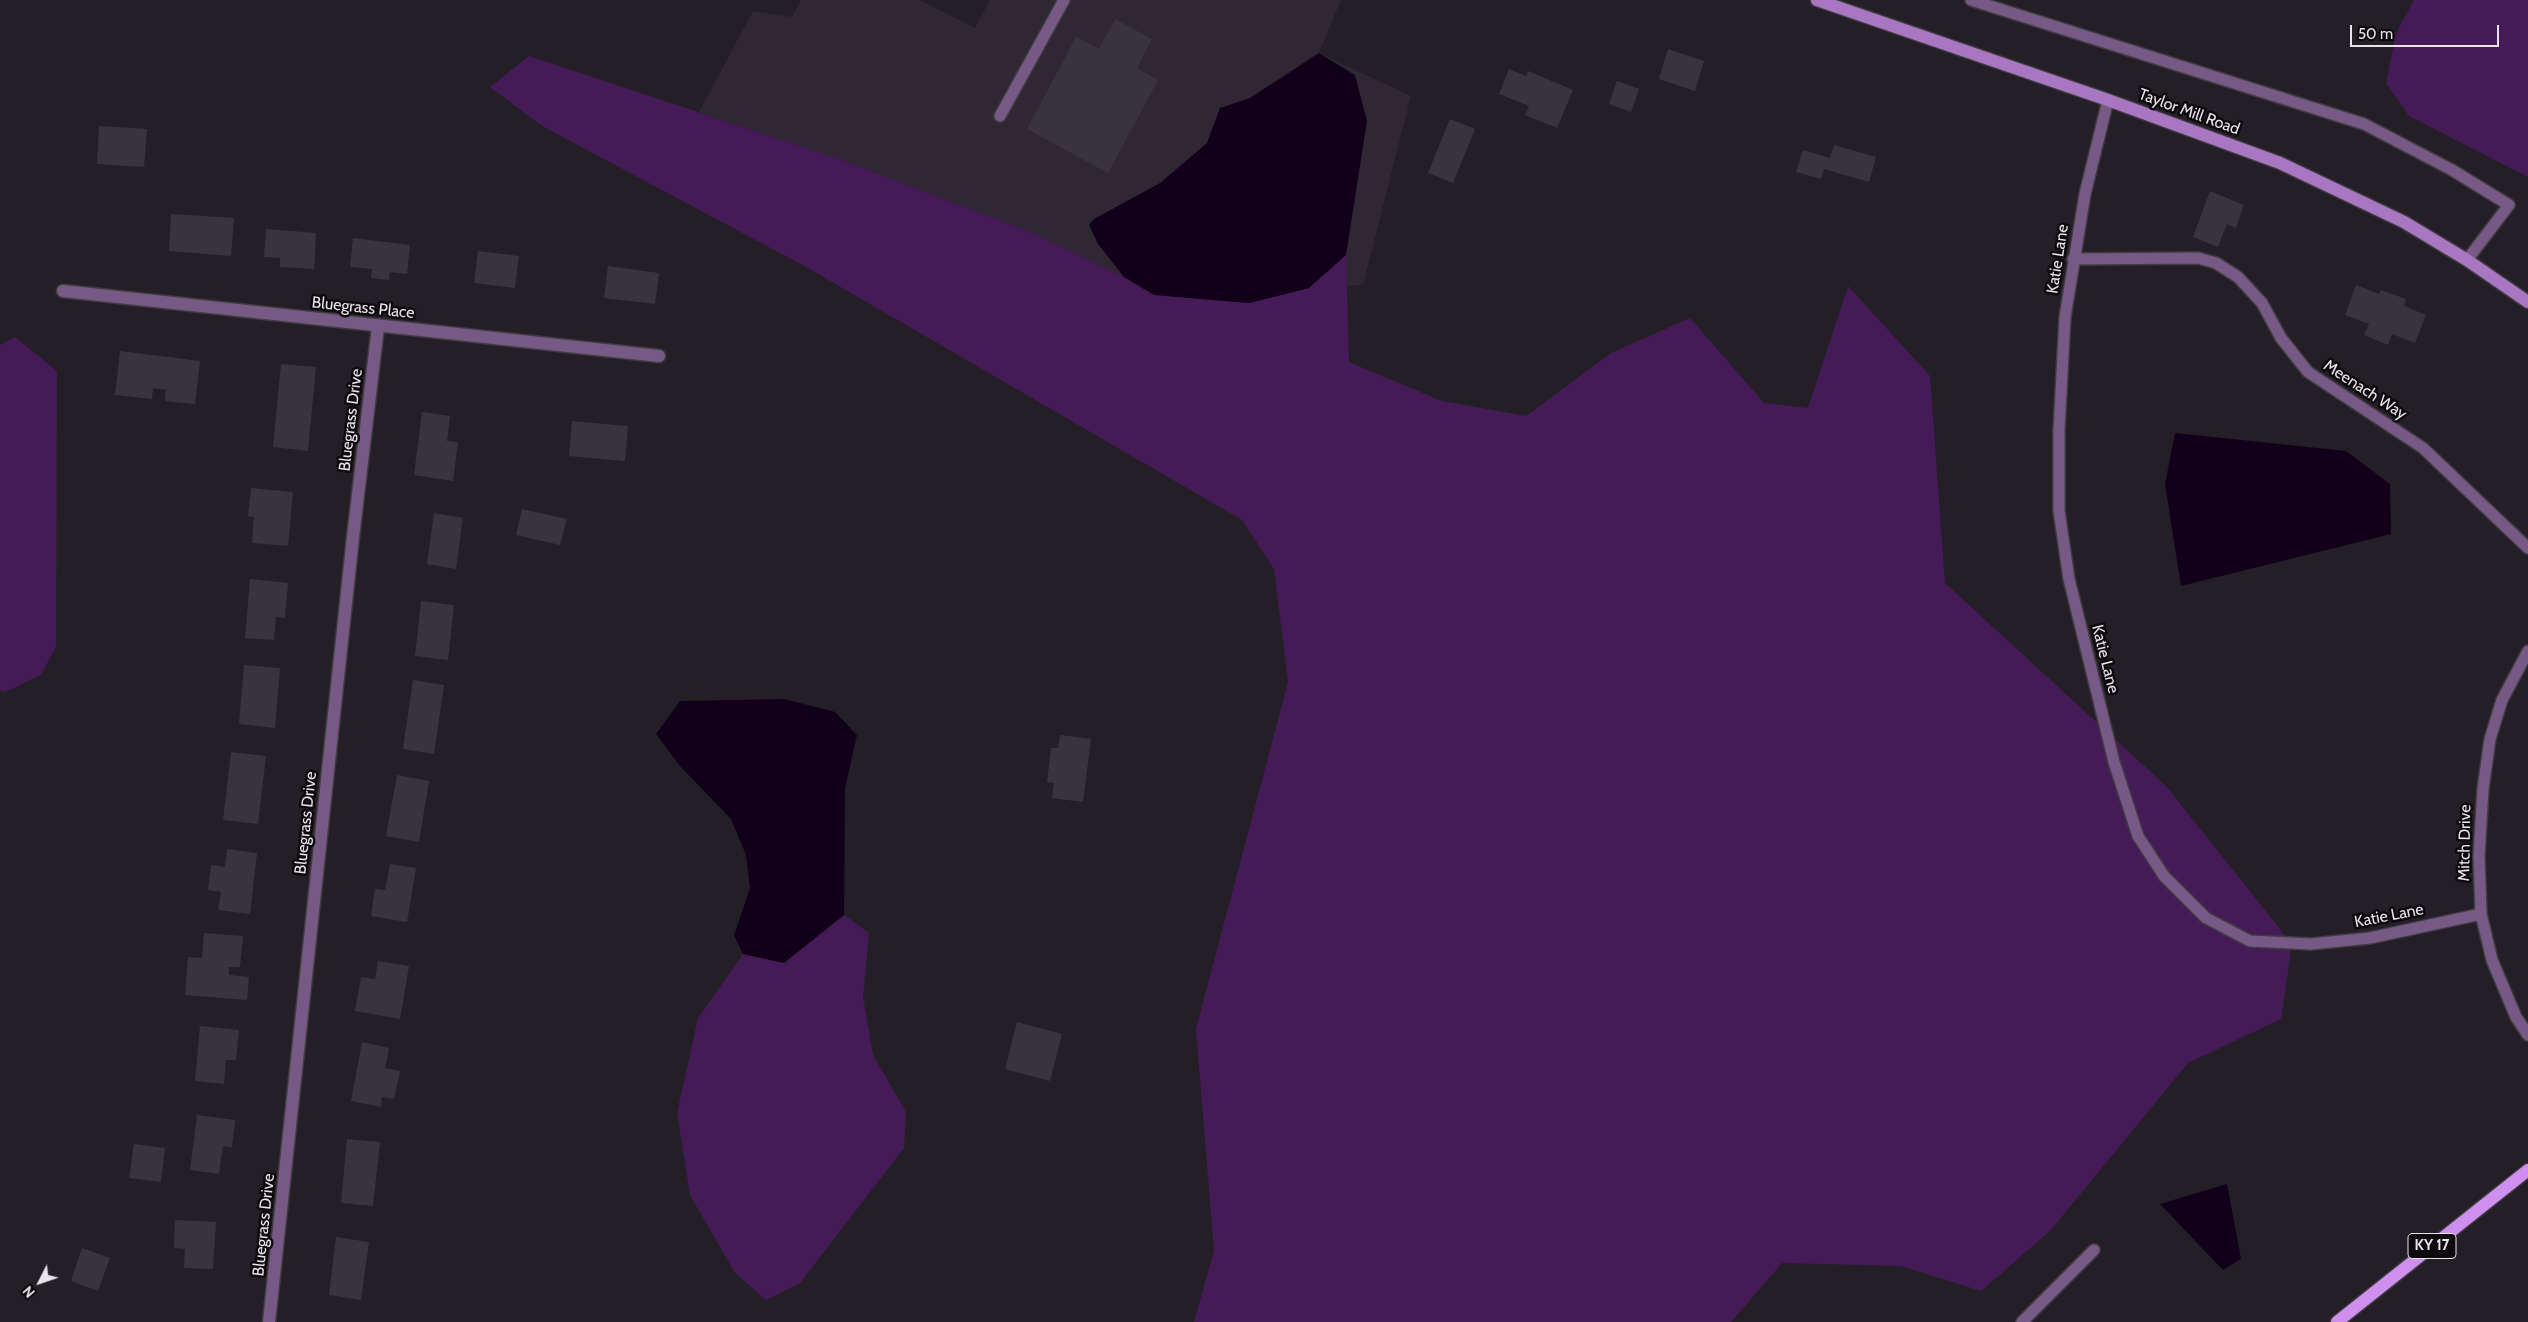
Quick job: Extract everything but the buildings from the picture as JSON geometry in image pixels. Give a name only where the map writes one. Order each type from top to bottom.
[{"type":"main road","name":"Taylor Mill Road","points":[[1817,0],[2108,100],[2280,163],[2404,222],[2467,260],[2528,302]]},
{"type":"main road","name":"KY 17","points":[[2337,1322],[2528,1170]]},
{"type":"street","name":"Bluegrass Place","points":[[63,291],[378,327],[659,356]]},
{"type":"street","name":"Bluegrass Drive","points":[[269,1322],[352,547],[378,327]]},
{"type":"lane","points":[[1000,116],[1064,0]]},
{"type":"lane","points":[[1971,0],[2364,124],[2452,170],[2509,205],[2467,260]]},
{"type":"lane","name":"Katie Lane","points":[[2108,100],[2085,194],[2073,259],[2064,336],[2059,430],[2060,511],[2074,598],[2114,762],[2138,836],[2164,876],[2206,918],[2250,941],[2311,944],[2370,938],[2481,914]]},
{"type":"lane","name":"Meenach Way","points":[[2073,259],[2198,258],[2216,263],[2238,277],[2262,303],[2281,338],[2308,372],[2423,448],[2528,548]]},
{"type":"lane","name":"Mitch Drive","points":[[2528,651],[2502,700],[2490,739],[2483,789],[2478,856],[2481,914],[2492,960],[2516,1017],[2528,1036]]},
{"type":"lane","points":[[2022,1322],[2094,1250]]},
{"type":"shaded area","points":[[801,0],[919,0],[975,28],[990,0],[1341,0],[1319,53],[1411,96],[1363,285],[1154,295],[1124,277],[1033,233],[840,159],[699,112],[753,11],[792,17]]},
{"type":"shaded area","points":[[2414,0],[2528,0],[2528,177],[2409,116],[2386,83],[2396,33]]},
{"type":"shaded area","points":[[1319,53],[1355,75],[1367,121],[1346,255],[1309,288],[1249,303],[1154,295],[1124,277],[1098,244],[1089,225],[1094,219],[1160,183],[1207,143],[1220,108],[1250,98]]},
{"type":"shaded area","points":[[529,56],[840,159],[1033,233],[1124,277],[1155,295],[1249,303],[1309,288],[1346,255],[1349,362],[1442,401],[1526,416],[1611,353],[1690,318],[1764,403],[1808,408],[1848,286],[1930,376],[1945,583],[2166,786],[2292,944],[2281,1019],[2188,1063],[2050,1231],[1981,1291],[1901,1266],[1782,1263],[1731,1322],[1194,1322],[1214,1251],[1196,1029],[1288,682],[1274,569],[1242,520],[808,268],[542,126],[490,87]]},
{"type":"shaded area","points":[[15,337],[57,371],[56,646],[41,675],[5,692],[0,690],[0,345]]},
{"type":"shaded area","points":[[2175,433],[2346,451],[2390,484],[2391,534],[2181,586],[2165,484]]},
{"type":"shaded area","points":[[784,699],[835,712],[857,735],[845,789],[844,915],[784,963],[743,954],[734,935],[750,888],[746,855],[731,819],[680,766],[656,734],[680,701]]},
{"type":"shaded area","points":[[844,915],[869,933],[863,997],[873,1055],[906,1112],[904,1148],[800,1283],[766,1300],[735,1273],[690,1195],[677,1113],[698,1018],[743,954],[784,963]]},
{"type":"shaded area","points":[[2227,1184],[2241,1259],[2223,1270],[2160,1204]]}]
